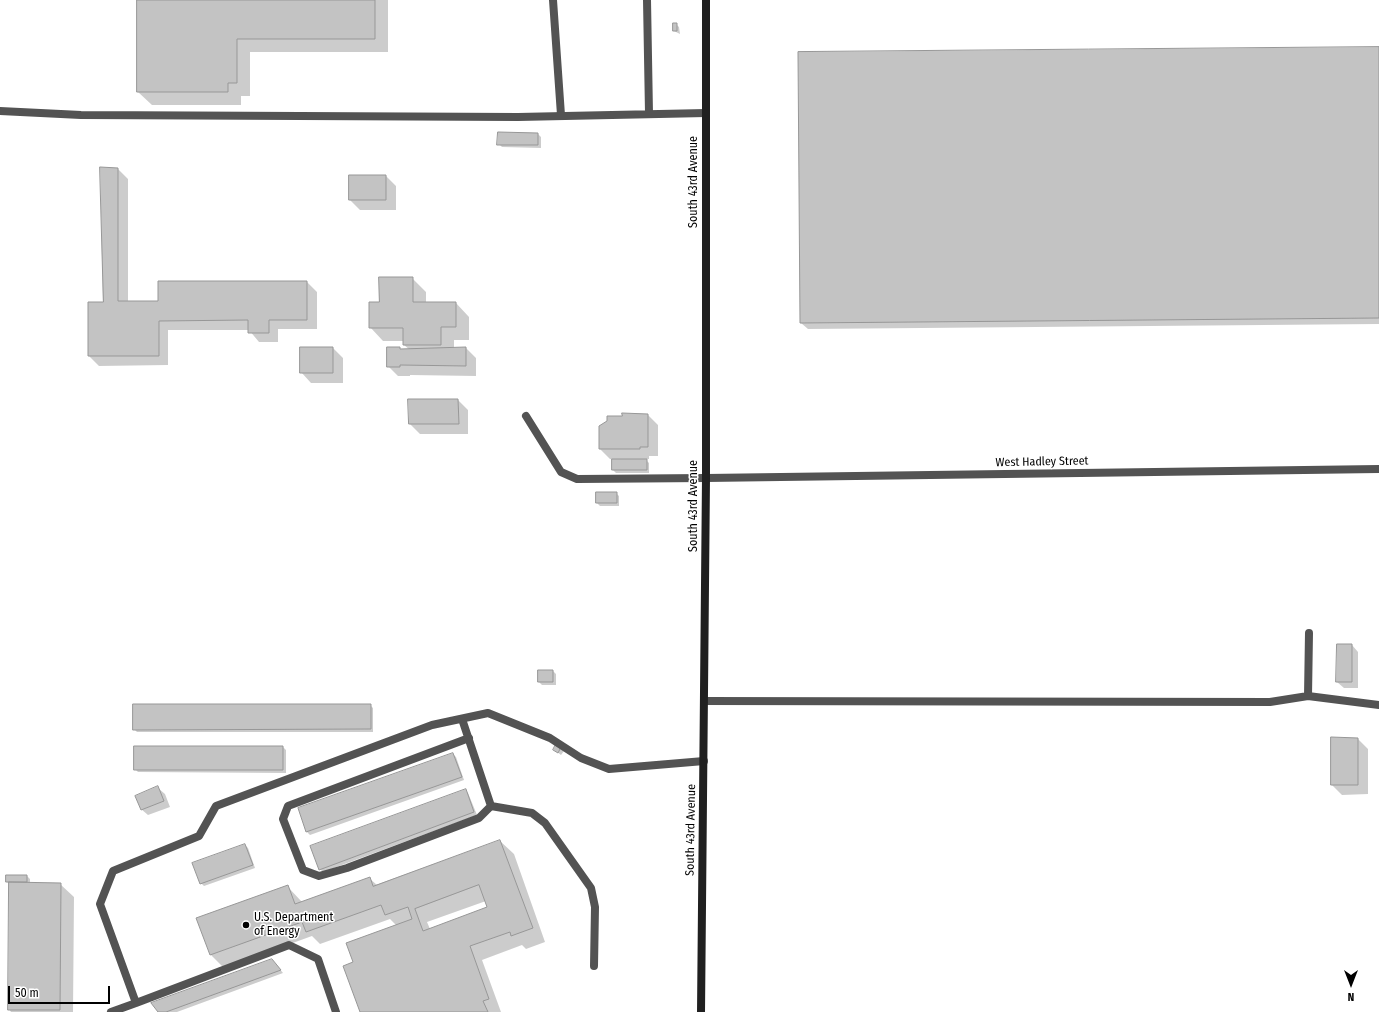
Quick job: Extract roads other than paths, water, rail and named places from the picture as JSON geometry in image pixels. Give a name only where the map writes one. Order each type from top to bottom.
[{"type":"main road","name":"South 43rd Avenue","points":[[701,1012],[706,478],[706,0]]},
{"type":"street","points":[[553,0],[561,115]]},
{"type":"street","points":[[647,0],[649,113]]},
{"type":"street","points":[[0,112],[81,115],[518,117],[649,113],[706,113]]},
{"type":"street","name":"West Hadley Street","points":[[526,416],[561,472],[577,479],[1379,469]]},
{"type":"street","points":[[1308,696],[1309,633]]},
{"type":"street","points":[[704,701],[1270,702],[1308,696],[1334,698],[1379,705]]},
{"type":"street","points":[[136,1003],[100,904],[113,871],[199,836],[216,806],[432,725],[488,713],[550,738],[581,758],[609,769],[704,760]]},
{"type":"street","points":[[462,719],[491,806]]},
{"type":"street","points":[[469,738],[288,806],[283,819],[303,870],[319,876],[347,868],[479,818],[491,806]]},
{"type":"street","points":[[491,806],[532,813],[545,823],[591,888],[595,907],[594,966]]},
{"type":"street","points":[[111,1012],[289,946],[318,959],[336,1012]]},
{"type":"place","name":"U.S. Department of Energy","points":[[246,925]]}]
